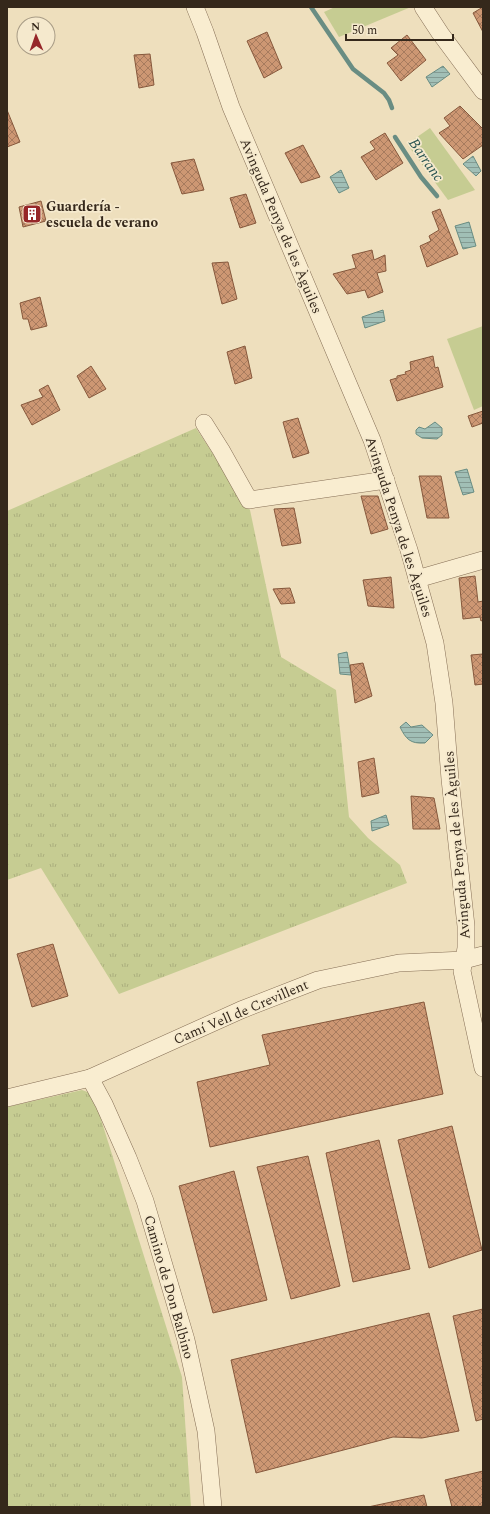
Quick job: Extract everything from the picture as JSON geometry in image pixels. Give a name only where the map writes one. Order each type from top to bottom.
[{"type":"street","name":"Avinguda Penya de les Àguiles","points":[[194,7],[205,32],[231,107],[372,440],[417,579],[435,643],[444,703],[450,779],[466,926],[466,948],[462,971],[483,1068]]},
{"type":"street","points":[[423,7],[440,33],[483,91]]},
{"type":"street","points":[[204,423],[249,500],[386,480]]},
{"type":"street","points":[[417,579],[483,560]]},
{"type":"street","name":"Camí Vell de Crevillent","points":[[7,1098],[90,1078],[241,1010],[318,980],[399,963],[464,960],[483,955]]},
{"type":"street","name":"Camino de Don Balbino","points":[[90,1078],[104,1104],[145,1201],[186,1340],[206,1431],[213,1507]]},
{"type":"green space","points":[[335,7],[411,7],[339,37],[324,12]]},
{"type":"green space","points":[[430,128],[475,190],[448,200],[407,144]]},
{"type":"green space","points":[[483,326],[483,406],[474,410],[447,339]]},
{"type":"green space","points":[[196,428],[250,510],[281,657],[336,690],[349,817],[368,838],[400,865],[407,883],[119,994],[41,868],[7,880],[7,511]]},
{"type":"green space","points":[[82,1090],[93,1094],[182,1377],[191,1507],[7,1507],[7,1107]]},
{"type":"water","points":[[443,66],[450,74],[432,87],[426,77]]},
{"type":"water","points":[[473,156],[481,171],[476,176],[463,164]]},
{"type":"water","points":[[341,170],[349,188],[339,193],[330,177]]},
{"type":"water","points":[[469,222],[476,246],[463,249],[455,226]]},
{"type":"water","points":[[383,310],[385,321],[365,328],[362,317]]},
{"type":"water","points":[[435,422],[442,428],[442,435],[437,439],[422,438],[416,434],[416,430],[419,427],[425,429]]},
{"type":"water","points":[[467,469],[474,492],[463,495],[455,472]]},
{"type":"water","points":[[347,652],[351,675],[340,674],[338,654]]},
{"type":"water","points":[[406,722],[411,727],[422,725],[433,735],[425,743],[412,742],[404,735],[400,727]]},
{"type":"water","points":[[386,815],[389,825],[372,831],[371,821]]},
{"type":"building","points":[[483,7],[483,32],[473,13]]},
{"type":"building","points":[[267,32],[282,68],[264,78],[247,41]]},
{"type":"building","points":[[407,35],[426,60],[401,81],[387,63],[398,55],[391,48]]},
{"type":"building","points":[[150,54],[154,85],[139,88],[134,55]]},
{"type":"building","points":[[460,106],[483,129],[483,145],[463,159],[439,133],[450,126],[444,118]]},
{"type":"building","points":[[7,110],[20,142],[7,147]]},
{"type":"building","points":[[385,133],[403,163],[376,180],[361,157],[375,149],[370,142]]},
{"type":"building","points":[[303,145],[320,177],[301,183],[285,153]]},
{"type":"building","points":[[194,159],[204,190],[182,194],[171,163]]},
{"type":"building","points":[[246,194],[256,223],[240,228],[230,198]]},
{"type":"building","name":"Guardería - escuela de verano","points":[[41,201],[46,221],[23,227],[19,207]]},
{"type":"building","points":[[440,209],[458,254],[427,267],[420,246],[431,241],[429,236],[439,230],[432,212]]},
{"type":"building","points":[[372,250],[374,260],[385,255],[386,271],[377,273],[383,292],[368,298],[365,290],[347,294],[333,274],[356,268],[352,255]]},
{"type":"building","points":[[228,262],[237,299],[222,304],[212,263]]},
{"type":"building","points":[[40,297],[47,326],[31,330],[28,319],[23,319],[20,303]]},
{"type":"building","points":[[245,346],[252,378],[235,384],[227,352]]},
{"type":"building","points":[[433,356],[435,368],[438,367],[443,387],[397,401],[390,380],[397,378],[397,376],[406,374],[405,372],[411,370],[410,362]]},
{"type":"building","points":[[91,366],[106,389],[89,398],[77,376]]},
{"type":"building","points":[[48,385],[60,410],[32,425],[21,405],[43,397],[39,390]]},
{"type":"building","points":[[483,411],[483,423],[472,427],[468,416]]},
{"type":"building","points":[[298,418],[309,453],[293,458],[283,422]]},
{"type":"building","points":[[419,476],[441,476],[449,518],[427,518]]},
{"type":"building","points":[[361,496],[378,496],[388,529],[371,534]]},
{"type":"building","points":[[294,508],[301,543],[282,546],[274,509]]},
{"type":"building","points":[[475,576],[478,602],[483,601],[483,620],[481,621],[480,617],[463,619],[459,578]]},
{"type":"building","points":[[391,577],[394,608],[368,606],[363,580]]},
{"type":"building","points":[[290,588],[295,603],[281,604],[273,589]]},
{"type":"building","points":[[483,654],[483,684],[475,685],[471,655]]},
{"type":"building","points":[[363,663],[372,696],[355,703],[350,665]]},
{"type":"building","points":[[374,758],[379,793],[362,797],[358,762]]},
{"type":"building","points":[[411,796],[434,798],[440,829],[413,829]]},
{"type":"building","points":[[53,944],[68,996],[32,1007],[17,954]]},
{"type":"building","points":[[424,1002],[443,1094],[210,1147],[197,1082],[270,1065],[262,1035]]},
{"type":"building","points":[[452,1126],[482,1250],[429,1268],[398,1140]]},
{"type":"building","points":[[379,1140],[410,1269],[353,1282],[326,1153]]},
{"type":"building","points":[[308,1156],[340,1286],[291,1299],[257,1167]]},
{"type":"building","points":[[234,1171],[267,1300],[213,1313],[179,1186]]},
{"type":"building","points":[[483,1309],[483,1419],[476,1421],[453,1316]]},
{"type":"building","points":[[429,1313],[459,1431],[422,1438],[393,1437],[256,1473],[231,1360]]},
{"type":"building","points":[[483,1471],[483,1507],[452,1507],[445,1480]]},
{"type":"building","points":[[424,1495],[427,1507],[368,1507]]},
{"type":"waterway","name":"Barranc","points":[[311,7],[353,69],[384,93],[392,108]]},
{"type":"waterway","name":"Barranc","points":[[395,137],[421,177],[437,196]]},
{"type":"place","name":"Guardería - escuela de verano","points":[[32,214]]}]
